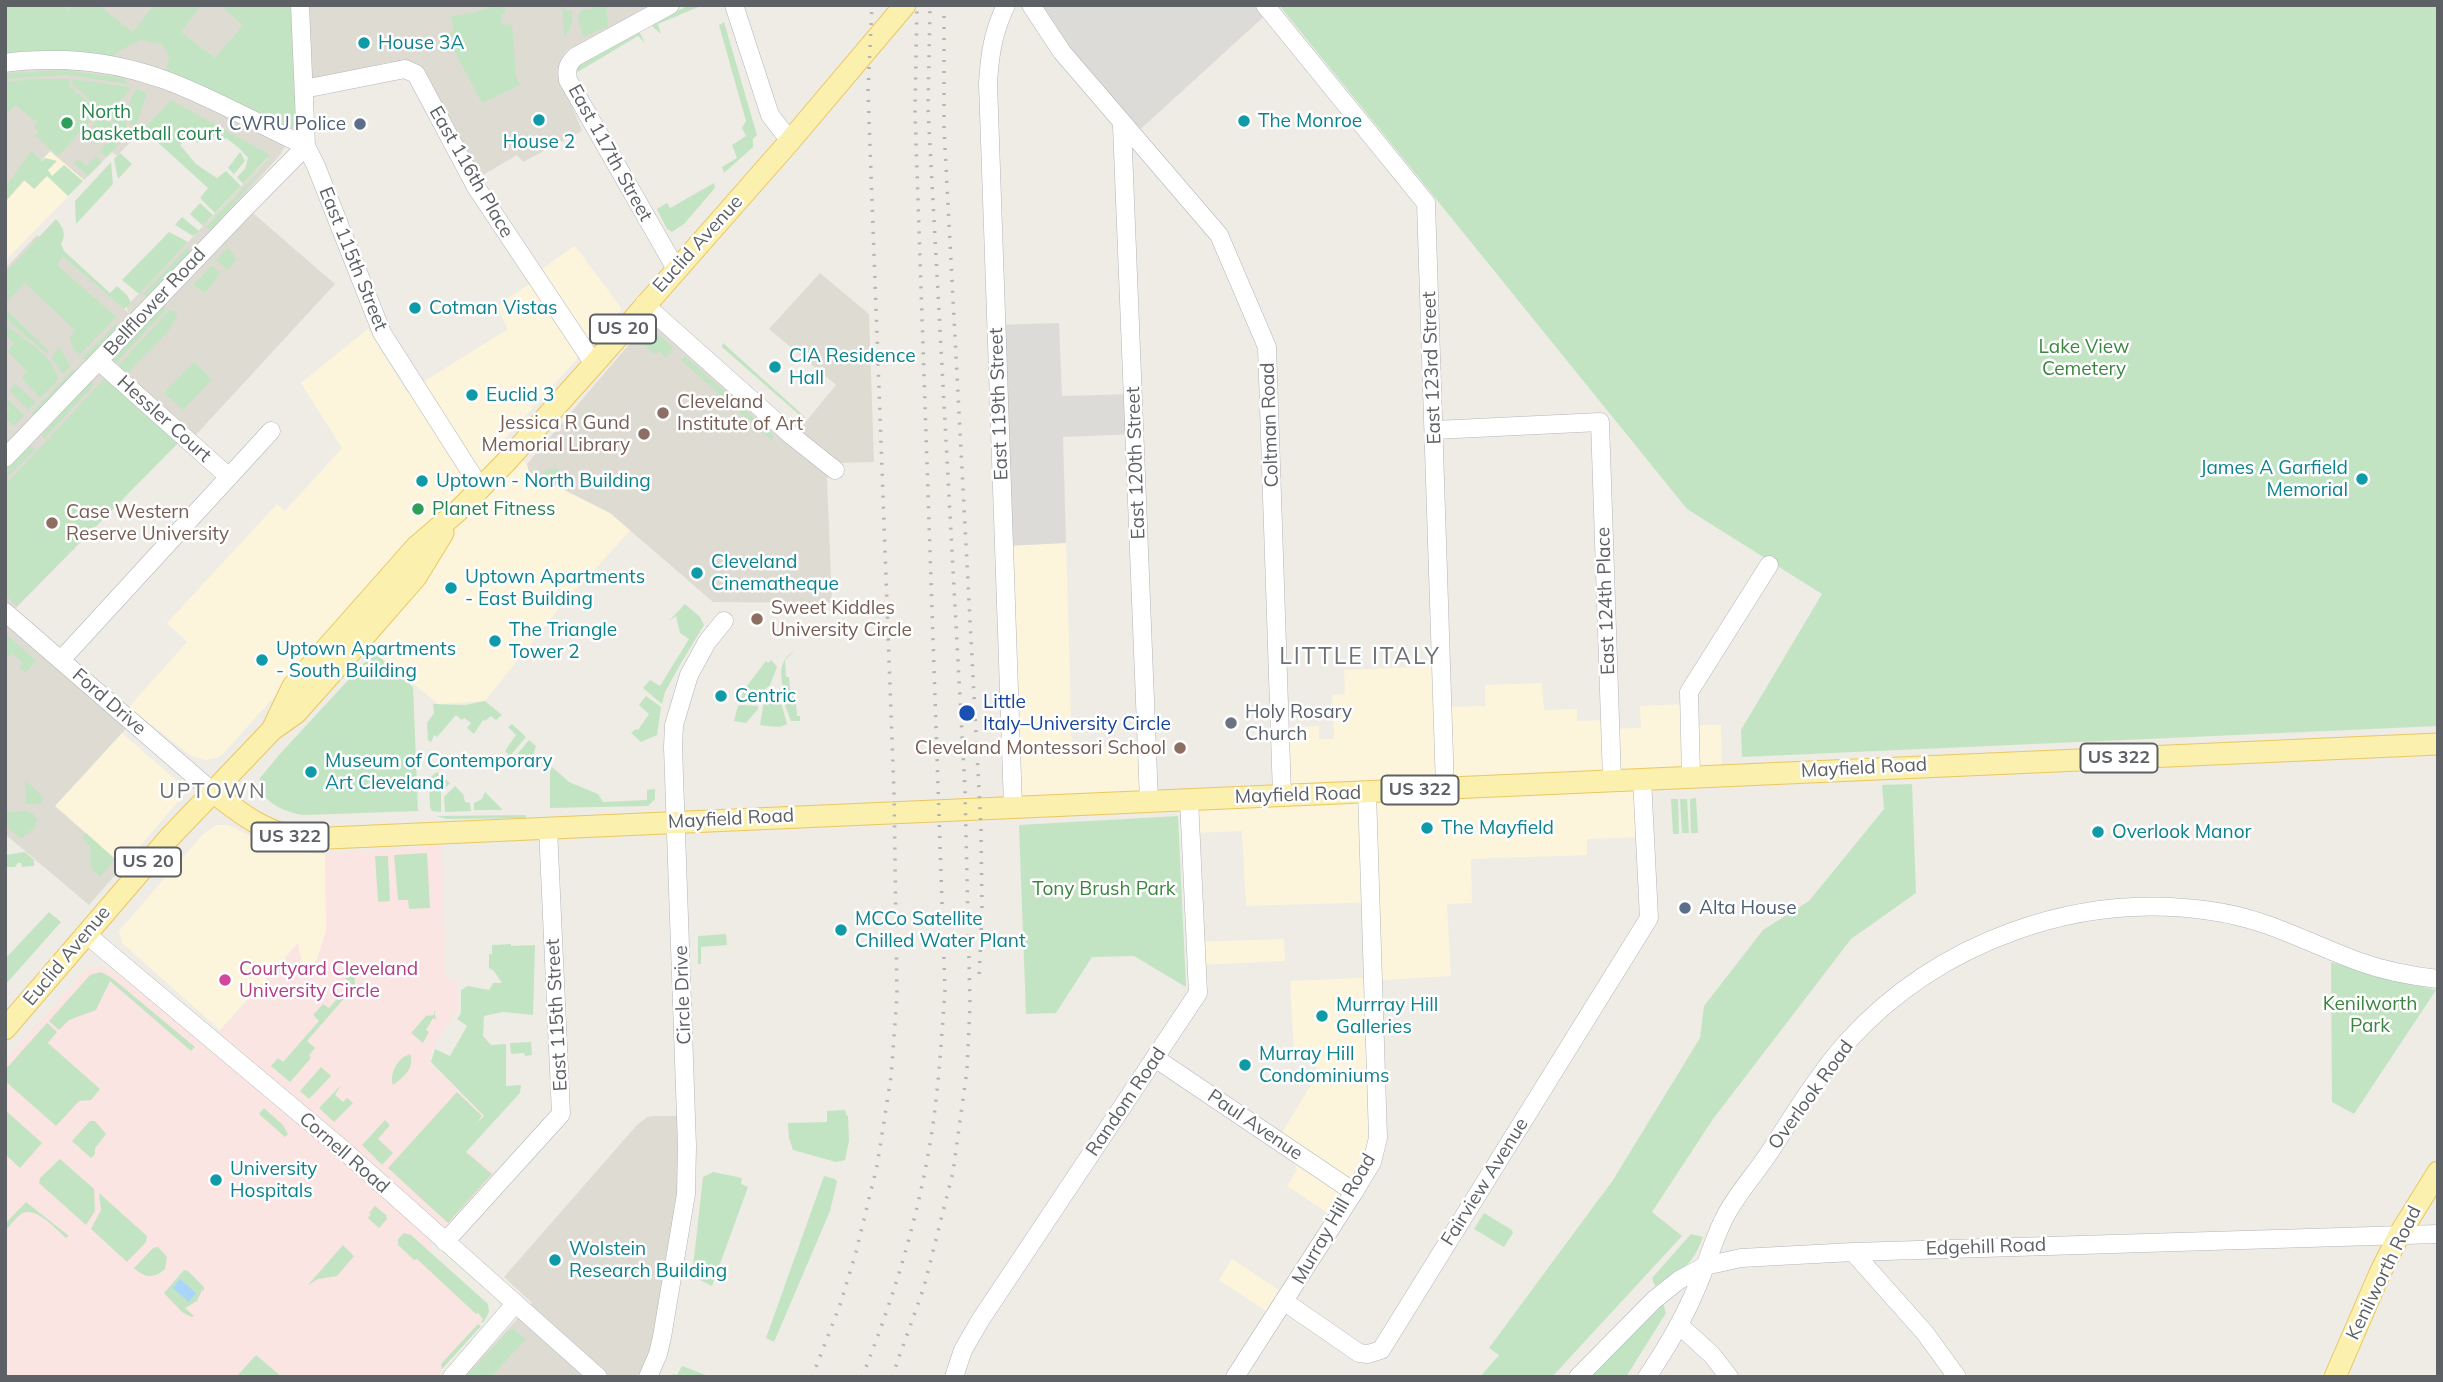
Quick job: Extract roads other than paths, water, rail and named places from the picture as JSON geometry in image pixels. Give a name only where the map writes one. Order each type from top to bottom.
[{"type":"main road","name":"Euclid Avenue","points":[[5,1028],[169,838],[272,730],[296,713],[415,577],[458,510],[594,364],[790,141],[905,5]]},
{"type":"main road","name":"Mayfield Road","points":[[213,792],[249,820],[292,838],[306,839],[2438,744]]},
{"type":"main road","name":"Kenilworth Road","points":[[2334,1377],[2399,1235],[2438,1171]]},
{"type":"street","name":"East 115th Street","points":[[300,5],[306,146],[382,333],[480,487]]},
{"type":"street","name":"East 117th Street","points":[[670,5],[575,57],[569,63],[567,71],[568,80],[676,269]]},
{"type":"street","points":[[734,5],[770,115],[790,141]]},
{"type":"street","name":"East 119th Street","points":[[1006,5],[990,48],[988,83],[1013,806]]},
{"type":"street","name":"Coltman Road","points":[[1031,5],[1062,52],[1219,235],[1267,347],[1282,795]]},
{"type":"street","name":"East 123rd Street","points":[[1265,5],[1426,203],[1445,788]]},
{"type":"street","points":[[5,63],[29,60],[77,61],[134,69],[185,86],[306,146]]},
{"type":"street","name":"East 116th Place","points":[[304,89],[405,69],[416,74],[476,187],[594,364]]},
{"type":"street","name":"East 120th Street","points":[[1122,125],[1149,801]]},
{"type":"street","name":"Bellflower Road","points":[[5,458],[306,146]]},
{"type":"street","points":[[644,304],[791,435],[835,470]]},
{"type":"street","name":"Hessler Court","points":[[99,361],[229,477]]},
{"type":"street","name":"East 124th Place","points":[[1435,430],[1600,422],[1612,780]]},
{"type":"street","points":[[61,660],[271,431]]},
{"type":"street","points":[[1691,776],[1689,692],[1769,565]]},
{"type":"street","name":"Ford Drive","points":[[5,612],[213,792]]},
{"type":"street","name":"Circle Drive","points":[[649,1377],[662,1337],[686,1194],[687,1103],[673,747],[676,714],[689,675],[707,642],[724,621]]},
{"type":"street","name":"Fairview Avenue","points":[[1285,1302],[1359,1353],[1368,1354],[1381,1350],[1649,918],[1642,779]]},
{"type":"street","name":"Murray Hill Road","points":[[1235,1377],[1372,1162],[1378,1138],[1367,792]]},
{"type":"street","name":"Random Road","points":[[954,1377],[963,1350],[981,1320],[1199,991],[1189,799]]},
{"type":"street","name":"East 115th Street","points":[[445,1242],[561,1114],[548,828]]},
{"type":"street","name":"Overlook Road","points":[[1647,1377],[1679,1325],[1732,1203],[1764,1161],[1813,1085],[1847,1042],[1893,998],[1921,976],[1951,958],[2018,929],[2066,916],[2118,907],[2143,906],[2202,909],[2265,922],[2380,968],[2438,979]]},
{"type":"street","name":"Cornell Road","points":[[86,934],[336,1144],[598,1377]]},
{"type":"street","name":"Paul Avenue","points":[[1155,1058],[1354,1192]]},
{"type":"street","name":"Edgehill Road","points":[[1578,1377],[1659,1296],[1679,1280],[1705,1266],[1741,1258],[1853,1252],[2438,1234]]},
{"type":"street","points":[[1853,1252],[1924,1333],[1957,1377]]},
{"type":"street","points":[[452,1377],[515,1304]]},
{"type":"street","points":[[1679,1325],[1712,1355],[1728,1377]]},
{"type":"water","points":[[180,1279],[196,1293],[189,1302],[173,1288]]},
{"type":"railway","points":[[812,1377],[840,1305],[877,1166],[891,1077],[897,996],[894,793],[868,92],[872,5]]},
{"type":"railway","points":[[862,1377],[883,1323],[916,1212],[934,1114],[945,990],[915,112],[917,5]]},
{"type":"railway","points":[[892,1377],[924,1287],[953,1172],[967,1070],[970,1006],[965,790],[928,109],[930,5]]},
{"type":"railway","points":[[944,5],[944,129],[981,828],[982,913],[979,977]]},
{"type":"place","name":"House 3A","points":[[364,43]]},
{"type":"place","name":"House 2","points":[[539,120]]},
{"type":"place","name":"The Monroe","points":[[1244,121]]},
{"type":"place","name":"North basketball court","points":[[67,123]]},
{"type":"place","name":"CWRU Police","points":[[360,124]]},
{"type":"place","name":"Cotman Vistas","points":[[415,308]]},
{"type":"place","name":"CIA Residence Hall","points":[[775,367]]},
{"type":"place","name":"Euclid 3","points":[[472,395]]},
{"type":"place","name":"Cleveland Institute of Art","points":[[663,413]]},
{"type":"place","name":"Jessica R Gund Memorial Library","points":[[644,434]]},
{"type":"place","name":"James A Garfield Memorial","points":[[2362,479]]},
{"type":"place","name":"Uptown - North Building","points":[[422,481]]},
{"type":"place","name":"Planet Fitness","points":[[418,509]]},
{"type":"place","name":"Case Western Reserve University","points":[[52,523]]},
{"type":"place","name":"Cleveland Cinematheque","points":[[697,573]]},
{"type":"place","name":"Uptown Apartments - East Building","points":[[451,588]]},
{"type":"place","name":"Sweet Kiddles University Circle","points":[[757,619]]},
{"type":"place","name":"The Triangle Tower 2","points":[[495,641]]},
{"type":"place","name":"Uptown Apartments - South Building","points":[[262,660]]},
{"type":"place","name":"Centric","points":[[721,696]]},
{"type":"place","name":"Little Italy–University Circle","points":[[967,713]]},
{"type":"place","name":"Holy Rosary Church","points":[[1231,723]]},
{"type":"place","name":"Cleveland Montessori School","points":[[1180,748]]},
{"type":"place","name":"Museum of Contemporary Art Cleveland","points":[[311,772]]},
{"type":"place","name":"The Mayfield","points":[[1427,828]]},
{"type":"place","name":"Overlook Manor","points":[[2098,832]]},
{"type":"place","name":"Alta House","points":[[1685,908]]},
{"type":"place","name":"MCCo Satellite Chilled Water Plant","points":[[841,930]]},
{"type":"place","name":"Courtyard Cleveland University Circle","points":[[225,980]]},
{"type":"place","name":"Murrray Hill Galleries","points":[[1322,1016]]},
{"type":"place","name":"Murray Hill Condominiums","points":[[1245,1065]]},
{"type":"place","name":"University Hospitals","points":[[216,1180]]},
{"type":"place","name":"Wolstein Research Building","points":[[555,1260]]},
{"type":"district","name":"LITTLE ITALY","points":[[1360,657]]},
{"type":"district","name":"UPTOWN","points":[[213,792]]},
{"type":"park label","name":"Lake View Cemetery","points":[[2084,358]]},
{"type":"park label","name":"Tony Brush Park","points":[[1104,889]]},
{"type":"park label","name":"Kenilworth Park","points":[[2370,1015]]}]
